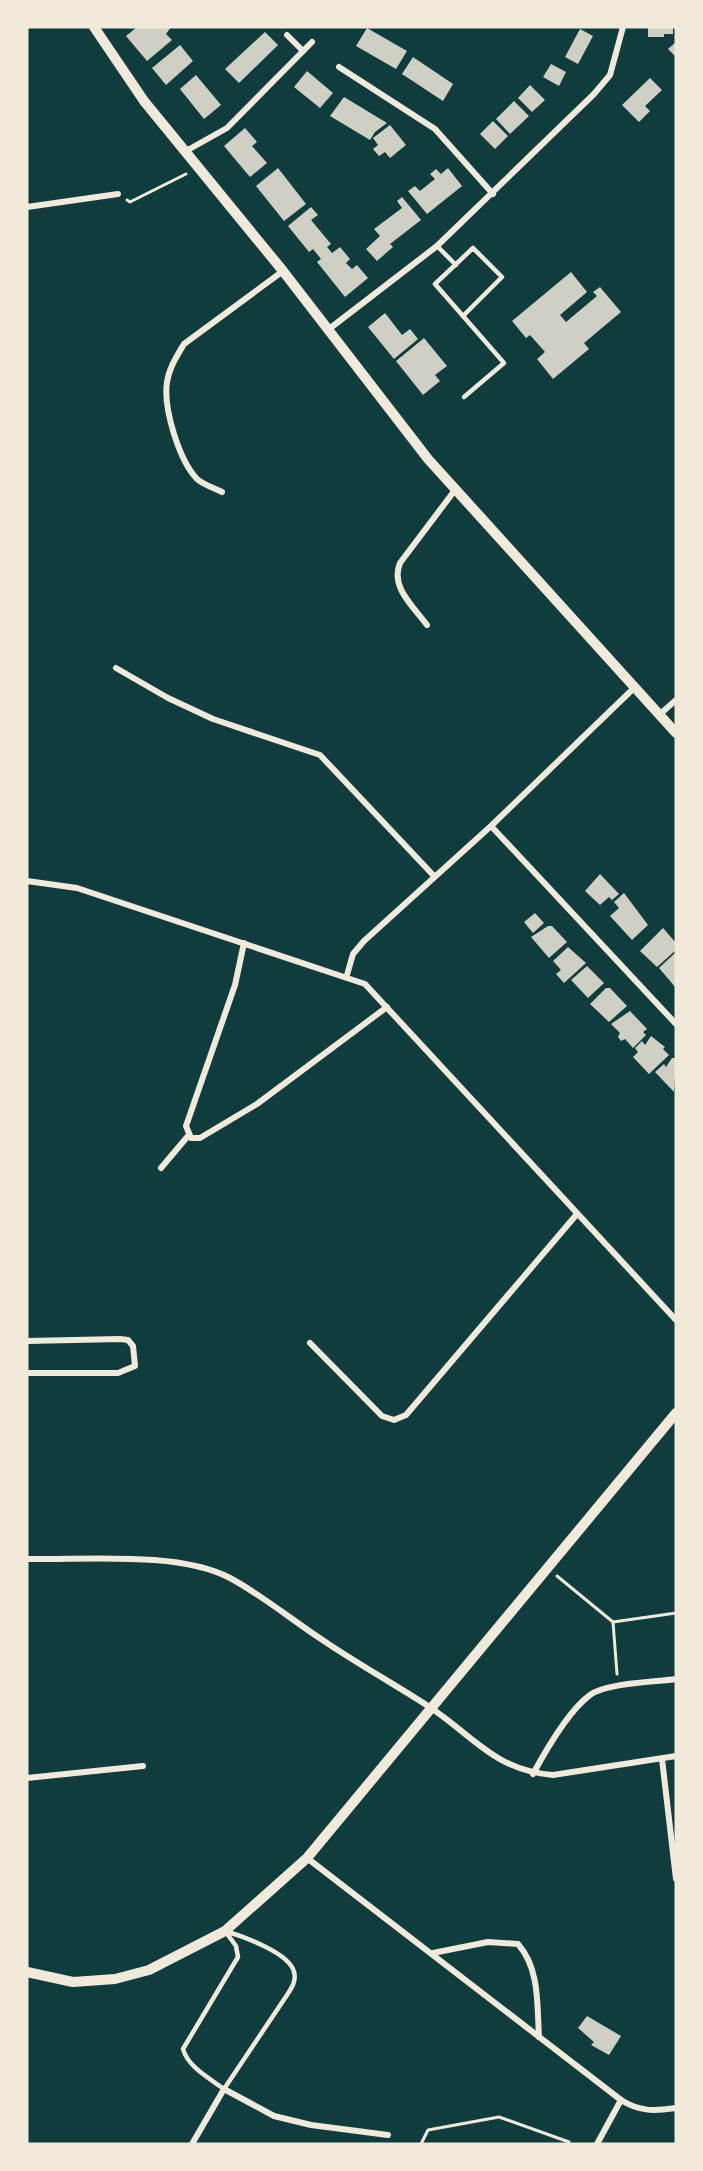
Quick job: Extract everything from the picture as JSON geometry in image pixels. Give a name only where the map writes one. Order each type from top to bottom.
[{"type":"street","points":[[94,27],[144,101],[283,271],[455,490],[676,733]]},
{"type":"street","points":[[329,329],[437,246],[594,94],[610,75],[623,27]]},
{"type":"street","points":[[287,35],[303,51]]},
{"type":"street","points":[[186,152],[227,128],[312,42]]},
{"type":"street","points":[[339,67],[435,129],[492,194]]},
{"type":"street","points":[[27,207],[118,194]]},
{"type":"street","points":[[222,492],[196,477],[177,441],[166,405],[166,381],[173,361],[184,344],[283,271]]},
{"type":"street","points":[[427,625],[398,587],[395,573],[400,563],[455,490]]},
{"type":"street","points":[[116,668],[168,698],[213,719],[320,755],[434,876]]},
{"type":"street","points":[[347,975],[353,954],[364,941],[491,826],[634,688]]},
{"type":"street","points":[[659,715],[676,700]]},
{"type":"street","points":[[491,826],[676,1024]]},
{"type":"street","points":[[27,881],[77,888],[347,975],[365,984],[676,1320]]},
{"type":"street","points":[[188,1136],[186,1126],[235,985],[244,943]]},
{"type":"street","points":[[188,1136],[200,1138],[257,1104],[387,1007]]},
{"type":"street","points":[[161,1168],[188,1136]]},
{"type":"street","points":[[310,1343],[382,1416],[394,1420],[406,1415],[577,1214]]},
{"type":"street","points":[[27,1341],[128,1340],[135,1355],[135,1366],[118,1373],[27,1373]]},
{"type":"street","points":[[27,1972],[73,1982],[116,1979],[148,1970],[225,1931],[307,1858],[430,1707],[549,1569],[676,1413]]},
{"type":"street","points":[[27,1559],[158,1561],[185,1564],[228,1577],[326,1643],[430,1707],[505,1764],[533,1774],[553,1775],[676,1756]]},
{"type":"street","points":[[533,1774],[554,1737],[589,1695],[601,1689],[676,1679]]},
{"type":"street","points":[[662,1759],[676,1879]]},
{"type":"street","points":[[27,1778],[143,1766]]},
{"type":"street","points":[[307,1858],[621,2100],[634,2108],[650,2111],[676,2108]]},
{"type":"street","points":[[433,1953],[488,1942],[518,1944],[527,1954],[533,1973],[539,2037]]},
{"type":"street","points":[[192,2144],[224,2088],[274,2116],[311,2125],[388,2135]]},
{"type":"street","points":[[597,2144],[621,2100]]},
{"type":"lane","points":[[437,246],[456,265]]},
{"type":"lane","points":[[463,316],[502,277],[473,248],[435,284],[504,363],[464,397]]},
{"type":"lane","points":[[225,1931],[255,1940],[292,1966],[295,1974],[290,1991],[224,2088],[198,2071],[185,2056],[183,2049],[238,1957],[236,1946],[225,1931]]},
{"type":"path","points":[[118,194],[130,202],[185,175],[196,165]]},
{"type":"path","points":[[549,1569],[613,1622],[618,1687]]},
{"type":"path","points":[[613,1622],[676,1613]]},
{"type":"path","points":[[421,2144],[428,2130],[499,2117],[569,2142]]},
{"type":"building","points":[[137,27],[171,27],[166,34],[172,40],[147,61],[126,36]]},
{"type":"building","points":[[648,27],[673,27],[673,34],[664,34],[664,37],[648,37]]},
{"type":"building","points":[[367,28],[407,51],[396,69],[356,46]]},
{"type":"building","points":[[580,29],[593,36],[578,64],[565,57]]},
{"type":"building","points":[[265,32],[278,45],[239,83],[225,69]]},
{"type":"building","points":[[676,42],[676,57],[668,49]]},
{"type":"building","points":[[180,45],[193,61],[166,85],[152,68]]},
{"type":"building","points":[[413,57],[453,84],[443,101],[402,74]]},
{"type":"building","points":[[551,64],[566,72],[559,86],[543,77]]},
{"type":"building","points":[[307,71],[333,93],[320,108],[294,87]]},
{"type":"building","points":[[196,75],[221,105],[204,119],[180,89]]},
{"type":"building","points":[[650,78],[662,90],[645,106],[650,111],[639,122],[622,105]]},
{"type":"building","points":[[530,85],[545,100],[532,112],[518,98]]},
{"type":"building","points":[[344,97],[387,123],[375,132],[370,140],[330,116]]},
{"type":"building","points":[[514,101],[529,116],[510,134],[496,119]]},
{"type":"building","points":[[493,121],[508,136],[495,149],[480,134]]},
{"type":"building","points":[[390,125],[406,145],[390,158],[385,152],[379,156],[373,149],[378,145],[373,138]]},
{"type":"building","points":[[245,128],[257,142],[252,146],[267,163],[250,177],[224,146]]},
{"type":"building","points":[[278,168],[306,204],[284,221],[256,186]]},
{"type":"building","points":[[448,168],[462,186],[427,214],[408,191],[415,186],[420,191],[435,179],[430,174],[436,169],[441,174]]},
{"type":"building","points":[[402,197],[421,220],[390,244],[393,247],[377,261],[366,249],[380,236],[374,229],[402,208],[397,201]]},
{"type":"building","points":[[311,207],[318,215],[311,220],[331,244],[327,247],[332,253],[340,247],[350,259],[346,263],[352,269],[357,265],[368,278],[345,297],[317,262],[321,259],[313,249],[309,252],[288,226]]},
{"type":"building","points":[[571,272],[587,292],[560,315],[566,322],[597,296],[593,292],[600,287],[621,312],[584,343],[589,349],[553,379],[537,359],[545,352],[530,335],[526,338],[512,321]]},
{"type":"building","points":[[385,313],[402,335],[410,329],[418,339],[394,359],[368,327]]},
{"type":"building","points":[[424,338],[447,366],[435,375],[440,381],[423,395],[396,361]]},
{"type":"building","points":[[600,874],[619,894],[612,900],[609,897],[600,905],[585,891]]},
{"type":"building","points":[[624,893],[648,925],[632,940],[610,916],[619,908],[614,902]]},
{"type":"building","points":[[535,913],[544,923],[533,933],[524,922]]},
{"type":"building","points":[[548,926],[552,926],[567,942],[549,958],[531,937]]},
{"type":"building","points":[[663,928],[676,943],[676,950],[657,967],[640,951]]},
{"type":"building","points":[[568,947],[586,963],[564,983],[556,974],[561,970],[553,961]]},
{"type":"building","points":[[676,952],[676,988],[659,968]]},
{"type":"building","points":[[587,966],[604,983],[588,998],[571,980]]},
{"type":"building","points":[[606,988],[610,988],[627,1006],[609,1022],[590,1004]]},
{"type":"building","points":[[630,1011],[647,1029],[643,1032],[646,1035],[633,1048],[625,1039],[621,1041],[618,1037],[620,1033],[611,1024]]},
{"type":"building","points":[[651,1036],[665,1047],[663,1049],[669,1055],[649,1074],[633,1057],[638,1052],[635,1048],[642,1041],[645,1045]]},
{"type":"building","points":[[672,1058],[676,1058],[674,1092],[655,1072],[664,1064],[666,1067]]},
{"type":"building","points":[[587,2016],[621,2036],[609,2055],[591,2045],[594,2042],[578,2028]]}]
